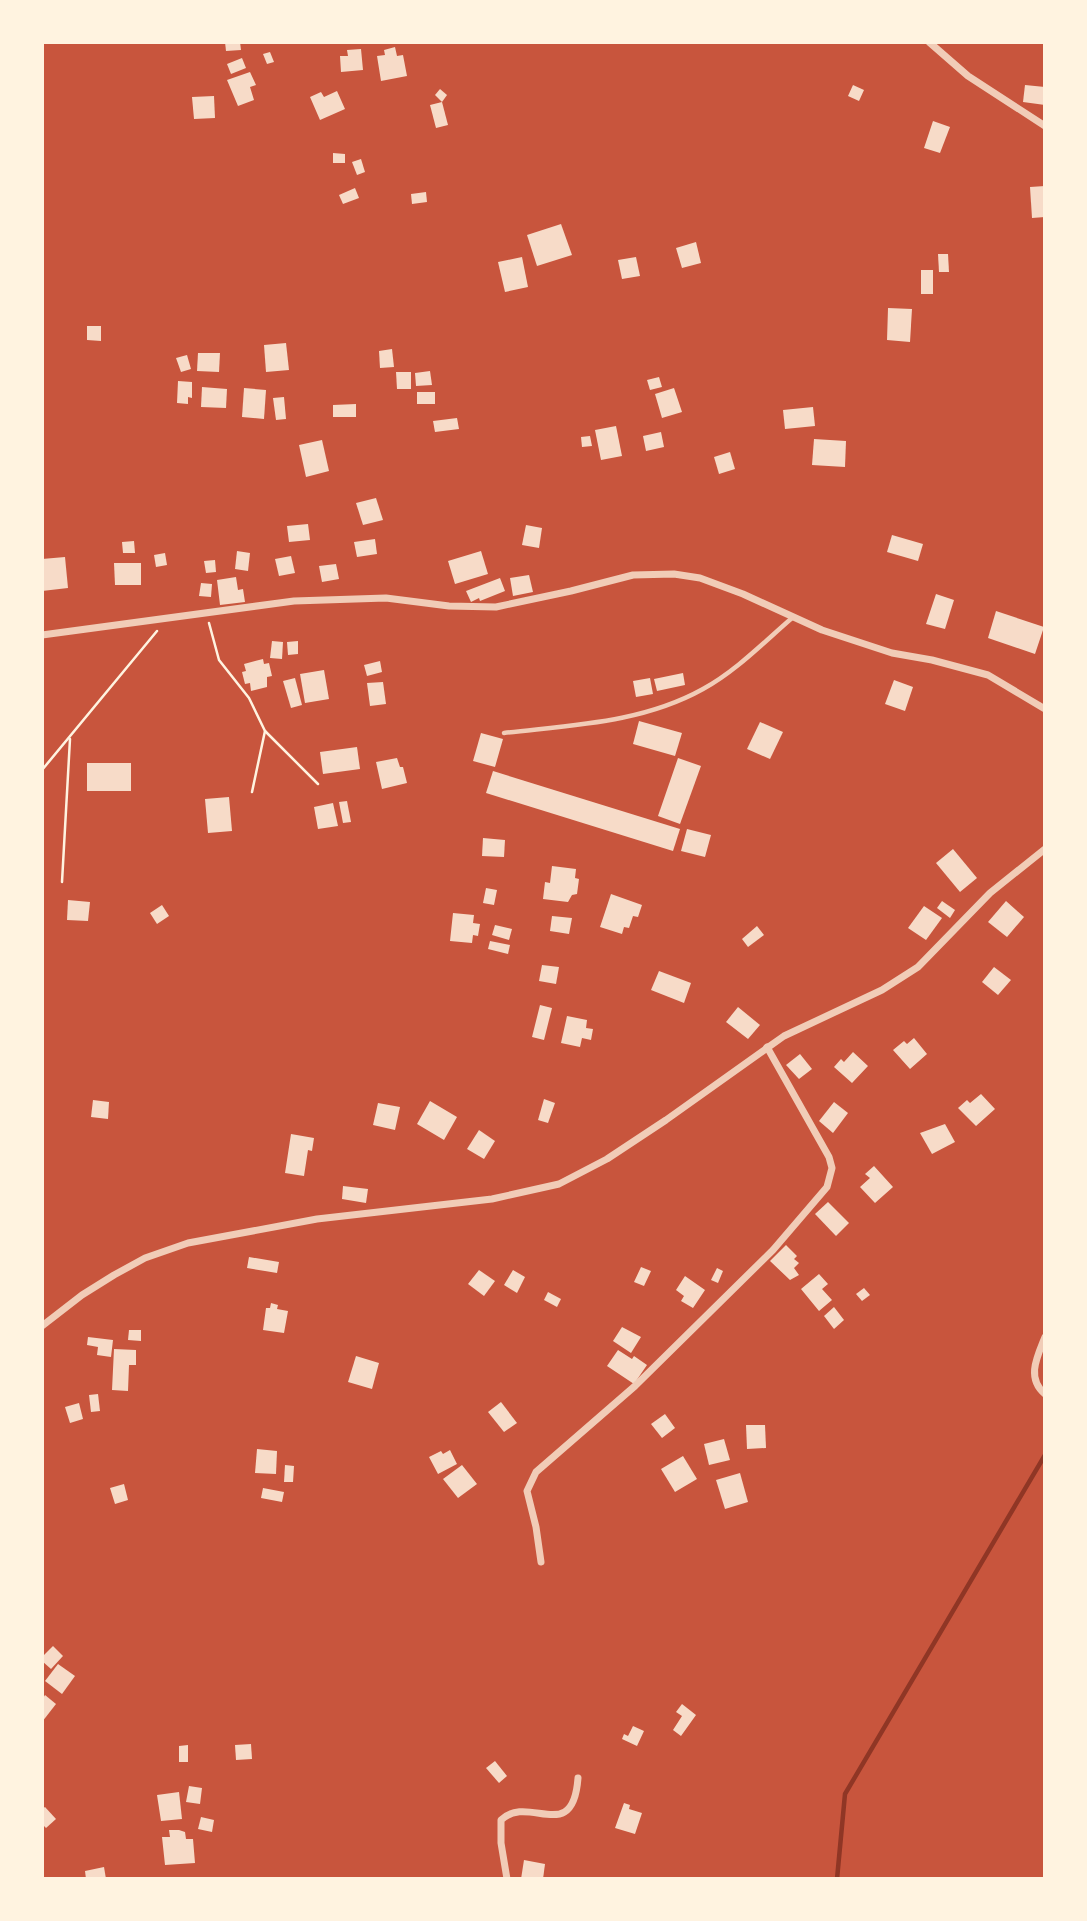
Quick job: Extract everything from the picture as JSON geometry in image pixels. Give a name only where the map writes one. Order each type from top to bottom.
[{"type":"street","points":[[929,42],[968,76],[1045,126]]},
{"type":"street","points":[[42,635],[294,601],[386,598],[449,606],[496,607],[633,575],[674,574],[713,583],[792,618],[892,653],[932,660],[988,675],[1045,709]]},
{"type":"street","points":[[42,1326],[82,1295],[114,1275],[145,1258],[188,1243],[317,1219],[492,1199],[559,1184],[607,1159],[647,1133],[783,1036],[882,990],[918,967],[990,893],[1045,849]]},
{"type":"street","points":[[541,1562],[527,1491],[536,1472],[652,1370],[773,1250],[827,1187],[832,1168],[829,1157],[767,1047]]},
{"type":"street","points":[[1045,1337],[1033,1376],[1037,1387],[1045,1394]]},
{"type":"street","points":[[507,1879],[501,1843],[501,1820],[512,1813],[520,1812],[555,1816],[562,1814],[574,1801],[579,1778]]},
{"type":"lane","points":[[504,733],[621,720],[674,702],[705,688],[792,618]]},
{"type":"path","points":[[206,613],[219,660],[249,698],[265,732],[318,784]]},
{"type":"path","points":[[42,770],[70,739],[145,643],[169,618]]},
{"type":"path","points":[[251,792],[265,732]]},
{"type":"path","points":[[62,882],[70,739]]},
{"type":"building","points":[[225,42],[240,42],[241,50],[226,51]]},
{"type":"building","points":[[395,47],[397,56],[403,55],[407,76],[381,81],[377,56],[385,55],[384,50]]},
{"type":"building","points":[[361,49],[363,70],[341,72],[340,56],[348,56],[347,50]]},
{"type":"building","points":[[270,52],[274,62],[267,64],[263,54]]},
{"type":"building","points":[[242,58],[246,68],[231,74],[227,64]]},
{"type":"building","points":[[250,72],[256,85],[250,87],[254,100],[238,106],[227,80]]},
{"type":"building","points":[[853,85],[864,90],[859,101],[848,96]]},
{"type":"building","points":[[1025,85],[1045,87],[1045,105],[1023,102]]},
{"type":"building","points":[[440,89],[447,95],[442,102],[435,95]]},
{"type":"building","points":[[337,91],[345,109],[320,120],[310,97],[321,92],[324,97]]},
{"type":"building","points":[[214,96],[215,118],[194,119],[192,97]]},
{"type":"building","points":[[442,102],[448,125],[436,128],[430,105]]},
{"type":"building","points":[[933,121],[950,127],[940,153],[924,148]]},
{"type":"building","points":[[333,153],[345,154],[345,163],[333,163]]},
{"type":"building","points":[[361,159],[365,172],[357,175],[352,162]]},
{"type":"building","points":[[1045,186],[1045,217],[1032,218],[1030,187]]},
{"type":"building","points":[[355,188],[359,198],[343,204],[339,195]]},
{"type":"building","points":[[426,192],[427,202],[412,204],[411,194]]},
{"type":"building","points":[[561,224],[572,255],[537,266],[527,235]]},
{"type":"building","points":[[696,242],[701,263],[682,268],[676,248]]},
{"type":"building","points":[[938,254],[948,254],[949,272],[939,272]]},
{"type":"building","points":[[522,257],[528,287],[505,292],[498,262]]},
{"type":"building","points":[[636,257],[640,276],[622,279],[618,260]]},
{"type":"building","points":[[921,270],[933,270],[933,294],[921,294]]},
{"type":"building","points":[[888,308],[912,309],[910,342],[887,340]]},
{"type":"building","points":[[87,326],[101,326],[101,341],[87,340]]},
{"type":"building","points":[[286,343],[289,370],[266,372],[264,345]]},
{"type":"building","points":[[392,349],[394,367],[380,368],[379,351]]},
{"type":"building","points":[[198,353],[220,353],[219,372],[197,371]]},
{"type":"building","points":[[187,355],[191,369],[181,372],[176,358]]},
{"type":"building","points":[[430,371],[432,385],[416,386],[415,373]]},
{"type":"building","points":[[396,372],[411,372],[411,389],[397,389]]},
{"type":"building","points":[[659,377],[662,387],[650,390],[647,380]]},
{"type":"building","points":[[178,381],[192,382],[192,398],[188,397],[188,404],[177,403]]},
{"type":"building","points":[[202,387],[227,389],[226,408],[201,407]]},
{"type":"building","points":[[244,388],[266,390],[264,419],[242,417]]},
{"type":"building","points":[[674,388],[682,412],[662,418],[655,394]]},
{"type":"building","points":[[417,392],[435,392],[435,404],[417,404]]},
{"type":"building","points":[[284,397],[286,419],[276,420],[273,398]]},
{"type":"building","points":[[356,404],[356,417],[333,417],[333,405]]},
{"type":"building","points":[[813,407],[815,426],[785,429],[783,410]]},
{"type":"building","points":[[457,418],[459,429],[435,432],[433,421]]},
{"type":"building","points":[[616,426],[622,456],[601,460],[595,430]]},
{"type":"building","points":[[661,432],[664,447],[646,451],[643,436]]},
{"type":"building","points":[[590,436],[592,446],[582,447],[581,437]]},
{"type":"building","points":[[814,439],[846,441],[845,467],[812,465]]},
{"type":"building","points":[[322,440],[329,471],[306,477],[299,445]]},
{"type":"building","points":[[730,452],[735,469],[719,474],[714,457]]},
{"type":"building","points":[[376,498],[383,520],[363,525],[356,503]]},
{"type":"building","points":[[308,524],[310,540],[289,542],[287,526]]},
{"type":"building","points":[[526,525],[542,528],[539,548],[522,545]]},
{"type":"building","points":[[892,535],[923,544],[918,561],[887,552]]},
{"type":"building","points":[[375,539],[377,554],[357,557],[354,542]]},
{"type":"building","points":[[134,541],[135,553],[123,553],[122,542]]},
{"type":"building","points":[[237,551],[250,553],[248,571],[235,569]]},
{"type":"building","points":[[481,551],[488,574],[455,584],[448,561]]},
{"type":"building","points":[[165,553],[167,565],[156,567],[154,555]]},
{"type":"building","points":[[291,556],[295,573],[279,576],[275,559]]},
{"type":"building","points":[[65,557],[68,588],[42,591],[42,559]]},
{"type":"building","points":[[215,560],[216,572],[206,573],[204,561]]},
{"type":"building","points":[[114,563],[141,563],[141,585],[115,585]]},
{"type":"building","points":[[336,564],[339,579],[322,582],[319,566]]},
{"type":"building","points":[[529,575],[533,592],[513,596],[510,578]]},
{"type":"building","points":[[236,577],[238,590],[243,589],[245,602],[220,605],[217,580]]},
{"type":"building","points":[[500,578],[505,591],[471,602],[466,591]]},
{"type":"building","points":[[201,583],[212,584],[211,597],[199,596]]},
{"type":"building","points":[[936,594],[954,600],[945,629],[926,624]]},
{"type":"building","points":[[996,611],[1044,627],[1035,654],[988,638]]},
{"type":"building","points":[[272,641],[283,642],[282,659],[270,658]]},
{"type":"building","points":[[298,641],[298,654],[288,655],[287,642]]},
{"type":"building","points":[[263,659],[264,664],[269,663],[272,676],[267,677],[267,687],[251,691],[250,683],[245,684],[242,672],[246,671],[244,664]]},
{"type":"building","points":[[380,661],[382,672],[367,676],[364,665]]},
{"type":"building","points":[[324,670],[329,699],[305,703],[300,674]]},
{"type":"building","points":[[683,673],[685,685],[657,691],[654,679]]},
{"type":"building","points":[[295,678],[302,705],[291,708],[283,681]]},
{"type":"building","points":[[650,678],[653,694],[636,697],[633,681]]},
{"type":"building","points":[[894,680],[913,687],[905,711],[885,704]]},
{"type":"building","points":[[383,682],[386,704],[370,706],[367,683]]},
{"type":"building","points":[[639,721],[682,733],[675,756],[633,744]]},
{"type":"building","points":[[760,722],[783,732],[770,759],[747,749]]},
{"type":"building","points":[[481,733],[503,739],[495,767],[473,761]]},
{"type":"building","points":[[357,747],[360,769],[323,774],[320,752]]},
{"type":"building","points":[[397,758],[400,767],[403,767],[407,783],[382,789],[376,762]]},
{"type":"building","points":[[678,758],[701,766],[680,824],[658,816]]},
{"type":"building","points":[[87,763],[131,763],[131,791],[87,791]]},
{"type":"building","points":[[493,771],[680,829],[673,851],[486,793]]},
{"type":"building","points":[[229,797],[232,831],[208,833],[205,799]]},
{"type":"building","points":[[347,801],[351,822],[343,823],[339,802]]},
{"type":"building","points":[[333,803],[338,826],[318,829],[314,807]]},
{"type":"building","points":[[687,829],[711,835],[705,857],[681,851]]},
{"type":"building","points":[[483,838],[505,840],[504,857],[482,856]]},
{"type":"building","points":[[953,849],[977,878],[960,892],[936,863]]},
{"type":"building","points":[[552,866],[576,869],[575,878],[579,879],[577,894],[572,895],[568,902],[543,899],[545,882],[550,883]]},
{"type":"building","points":[[486,888],[497,890],[494,905],[483,903]]},
{"type":"building","points":[[611,894],[642,905],[638,917],[633,916],[629,928],[624,927],[622,934],[600,927]]},
{"type":"building","points":[[68,900],[90,902],[88,921],[67,920]]},
{"type":"building","points":[[942,901],[955,910],[950,918],[937,908]]},
{"type":"building","points":[[1006,901],[1024,917],[1007,937],[988,922]]},
{"type":"building","points":[[162,905],[169,916],[157,924],[150,913]]},
{"type":"building","points":[[924,906],[942,918],[926,940],[908,928]]},
{"type":"building","points":[[453,913],[474,915],[473,923],[480,924],[478,936],[473,935],[472,943],[450,941]]},
{"type":"building","points":[[552,916],[572,918],[569,934],[550,931]]},
{"type":"building","points":[[495,925],[512,929],[509,940],[492,935]]},
{"type":"building","points":[[757,926],[764,935],[748,947],[742,939]]},
{"type":"building","points":[[490,941],[510,945],[508,954],[488,949]]},
{"type":"building","points":[[542,965],[559,967],[556,984],[539,981]]},
{"type":"building","points":[[994,967],[1011,980],[998,995],[982,982]]},
{"type":"building","points":[[659,971],[691,983],[684,1003],[651,990]]},
{"type":"building","points":[[540,1005],[552,1008],[544,1040],[532,1037]]},
{"type":"building","points":[[738,1007],[760,1025],[748,1039],[726,1022]]},
{"type":"building","points":[[567,1016],[587,1020],[586,1028],[593,1029],[591,1040],[582,1038],[580,1047],[561,1043]]},
{"type":"building","points":[[914,1038],[927,1054],[910,1069],[893,1050],[904,1041],[907,1044]]},
{"type":"building","points":[[853,1052],[868,1066],[852,1083],[834,1067],[841,1059],[844,1062]]},
{"type":"building","points":[[800,1054],[812,1069],[799,1079],[786,1065]]},
{"type":"building","points":[[981,1094],[995,1109],[976,1126],[958,1108],[967,1100],[970,1103]]},
{"type":"building","points":[[544,1099],[555,1103],[548,1123],[538,1120]]},
{"type":"building","points":[[93,1100],[109,1102],[108,1119],[91,1117]]},
{"type":"building","points":[[430,1101],[457,1117],[444,1140],[417,1124]]},
{"type":"building","points":[[834,1102],[848,1113],[833,1133],[819,1121]]},
{"type":"building","points":[[378,1103],[400,1107],[395,1130],[373,1125]]},
{"type":"building","points":[[945,1124],[955,1142],[932,1154],[920,1133]]},
{"type":"building","points":[[479,1130],[495,1141],[484,1159],[467,1149]]},
{"type":"building","points":[[291,1134],[314,1138],[312,1151],[308,1150],[304,1176],[285,1173]]},
{"type":"building","points":[[874,1166],[893,1187],[875,1203],[860,1187],[870,1178],[865,1174]]},
{"type":"building","points":[[343,1186],[368,1189],[366,1203],[342,1199]]},
{"type":"building","points":[[828,1202],[849,1223],[836,1236],[815,1214]]},
{"type":"building","points":[[786,1245],[797,1256],[794,1259],[799,1263],[794,1268],[799,1275],[790,1280],[770,1261]]},
{"type":"building","points":[[249,1257],[279,1262],[277,1273],[247,1268]]},
{"type":"building","points":[[641,1267],[651,1271],[644,1286],[634,1282]]},
{"type":"building","points":[[717,1268],[723,1271],[718,1283],[711,1280]]},
{"type":"building","points":[[479,1270],[495,1281],[484,1296],[468,1284]]},
{"type":"building","points":[[513,1270],[525,1277],[517,1293],[504,1285]]},
{"type":"building","points":[[819,1274],[828,1284],[822,1289],[832,1300],[819,1311],[801,1289]]},
{"type":"building","points":[[685,1276],[705,1290],[693,1308],[681,1301],[684,1296],[676,1290]]},
{"type":"building","points":[[864,1288],[870,1295],[862,1301],[856,1294]]},
{"type":"building","points":[[548,1292],[561,1299],[557,1307],[544,1300]]},
{"type":"building","points":[[271,1303],[278,1305],[277,1309],[288,1311],[284,1333],[263,1330],[266,1308],[270,1308]]},
{"type":"building","points":[[834,1307],[844,1320],[834,1329],[824,1316]]},
{"type":"building","points":[[622,1327],[641,1337],[631,1353],[613,1341]]},
{"type":"building","points":[[129,1330],[141,1330],[141,1341],[128,1340]]},
{"type":"building","points":[[88,1337],[113,1340],[111,1357],[97,1355],[98,1347],[87,1345]]},
{"type":"building","points":[[114,1349],[136,1350],[136,1365],[129,1365],[128,1391],[112,1390]]},
{"type":"building","points":[[618,1350],[647,1365],[634,1384],[607,1366]]},
{"type":"building","points":[[356,1356],[379,1363],[372,1389],[348,1382]]},
{"type":"building","points":[[98,1394],[100,1411],[91,1412],[89,1395]]},
{"type":"building","points":[[501,1402],[517,1423],[504,1432],[488,1412]]},
{"type":"building","points":[[79,1403],[83,1419],[70,1423],[65,1407]]},
{"type":"building","points":[[665,1414],[675,1428],[662,1438],[651,1424]]},
{"type":"building","points":[[746,1425],[765,1425],[766,1448],[747,1449]]},
{"type":"building","points":[[724,1439],[730,1460],[709,1465],[704,1444]]},
{"type":"building","points":[[257,1449],[277,1451],[276,1474],[255,1473]]},
{"type":"building","points":[[450,1450],[457,1464],[438,1474],[429,1457]]},
{"type":"building","points":[[683,1456],[697,1479],[675,1492],[661,1469]]},
{"type":"building","points":[[285,1465],[294,1466],[293,1482],[284,1482]]},
{"type":"building","points":[[462,1465],[477,1484],[458,1498],[443,1479]]},
{"type":"building","points":[[740,1473],[748,1502],[725,1509],[716,1480]]},
{"type":"building","points":[[124,1484],[128,1500],[115,1504],[110,1488]]},
{"type":"building","points":[[263,1488],[284,1492],[282,1502],[261,1498]]},
{"type":"building","points":[[53,1646],[63,1656],[51,1669],[42,1661],[42,1657]]},
{"type":"building","points":[[58,1664],[75,1676],[62,1694],[45,1681]]},
{"type":"building","points":[[45,1695],[56,1704],[42,1722],[42,1700]]},
{"type":"building","points":[[682,1704],[696,1715],[681,1736],[673,1730],[682,1716],[676,1712]]},
{"type":"building","points":[[633,1726],[644,1731],[637,1746],[622,1739],[624,1734],[628,1736]]},
{"type":"building","points":[[251,1744],[252,1759],[236,1760],[235,1745]]},
{"type":"building","points":[[188,1745],[188,1762],[179,1762],[179,1746]]},
{"type":"building","points":[[495,1761],[507,1776],[499,1783],[486,1768]]},
{"type":"building","points":[[189,1786],[202,1788],[200,1804],[186,1802]]},
{"type":"building","points":[[179,1792],[182,1819],[161,1821],[157,1795]]},
{"type":"building","points":[[624,1803],[630,1805],[629,1809],[642,1813],[635,1834],[615,1828]]},
{"type":"building","points":[[45,1807],[56,1819],[46,1828],[42,1824],[42,1809]]},
{"type":"building","points":[[201,1817],[214,1820],[212,1832],[198,1829]]},
{"type":"building","points":[[169,1830],[185,1832],[186,1839],[193,1839],[195,1863],[165,1865],[162,1837],[170,1837]]},
{"type":"building","points":[[524,1860],[545,1864],[543,1879],[521,1879]]},
{"type":"building","points":[[104,1867],[106,1879],[86,1879],[85,1871]]},
{"type":"waterway","points":[[837,1879],[845,1794],[1045,1455]]}]
